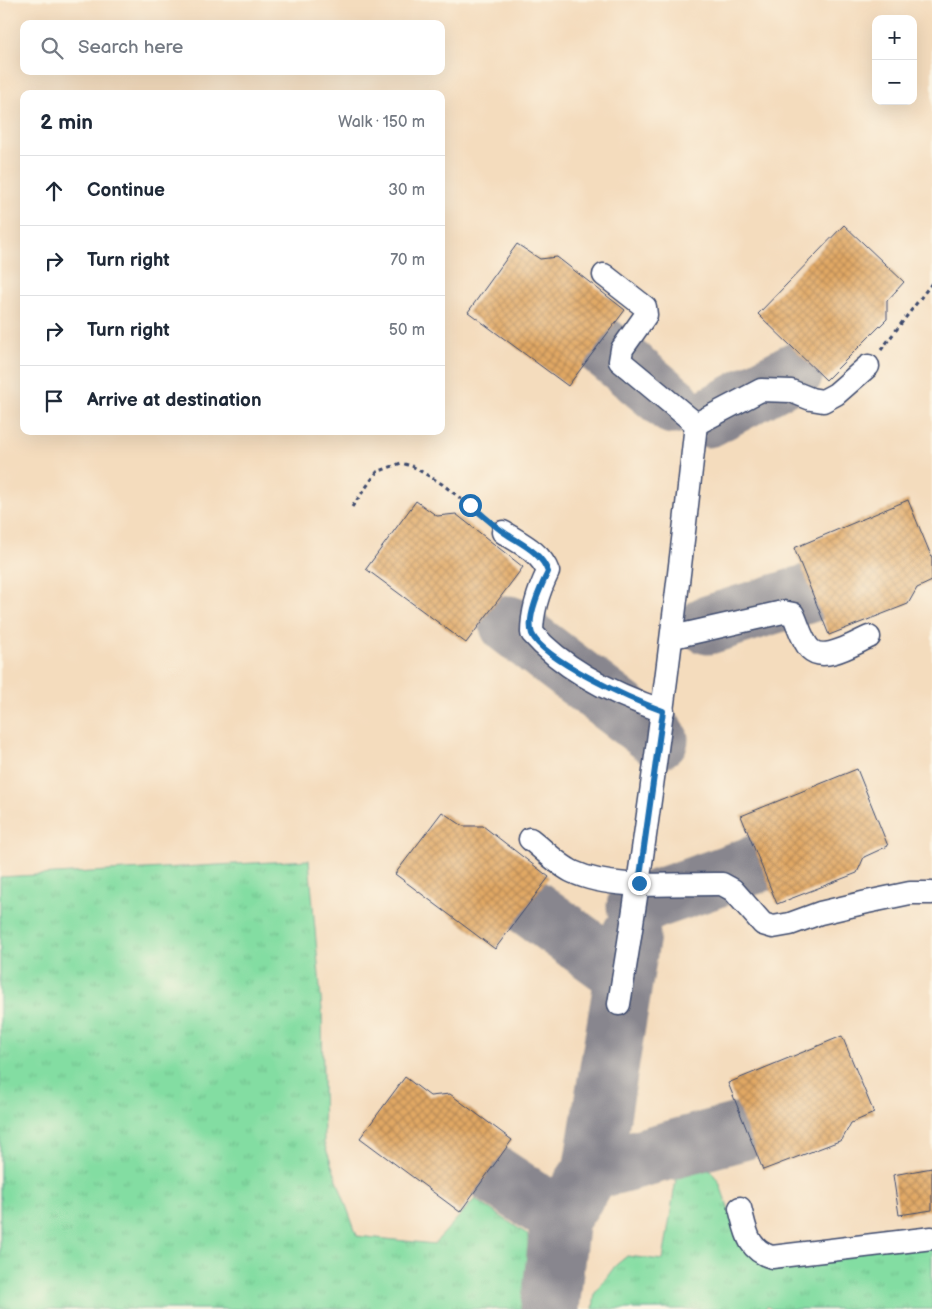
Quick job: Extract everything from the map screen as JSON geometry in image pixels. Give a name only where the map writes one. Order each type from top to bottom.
[{"type":"lane","points":[[604,275],[645,307],[646,316],[622,349],[620,361],[696,424]]},
{"type":"lane","points":[[696,424],[760,390],[791,391],[811,399],[823,401],[836,394],[868,366]]},
{"type":"lane","points":[[619,1004],[639,883],[673,637],[696,424]]},
{"type":"lane","points":[[504,532],[531,550],[545,563],[548,572],[534,604],[532,634],[541,644],[588,677],[635,701],[663,711]]},
{"type":"lane","points":[[673,637],[784,612],[793,614],[811,650],[821,655],[869,636]]},
{"type":"lane","points":[[530,839],[572,872],[603,880],[639,883],[722,884],[734,890],[763,924],[773,927],[867,902],[910,893],[932,893]]},
{"type":"lane","points":[[740,1208],[748,1239],[760,1253],[772,1257],[932,1238]]},
{"type":"path","points":[[868,366],[932,283]]},
{"type":"path","points":[[352,506],[377,472],[401,463],[412,466],[442,484],[504,532]]},
{"type":"green space","points":[[309,860],[322,1010],[324,1143],[357,1236],[434,1244],[475,1199],[527,1234],[538,1266],[533,1309],[0,1309],[0,877]]},
{"type":"green space","points":[[693,1162],[711,1171],[719,1182],[743,1250],[932,1246],[932,1309],[771,1309],[768,1306],[765,1309],[593,1309],[595,1293],[615,1266],[627,1256],[663,1260],[678,1167]]},
{"type":"building","points":[[844,225],[904,282],[887,301],[887,319],[826,380],[758,314]]},
{"type":"building","points":[[517,244],[540,259],[557,257],[625,310],[568,386],[468,312]]},
{"type":"building","points":[[908,500],[932,558],[932,581],[917,588],[908,604],[829,635],[794,548]]},
{"type":"building","points":[[416,501],[437,516],[456,514],[523,567],[466,643],[366,569]]},
{"type":"building","points":[[857,769],[888,846],[864,857],[857,873],[777,904],[741,816]]},
{"type":"building","points":[[442,812],[463,826],[483,826],[549,877],[495,949],[395,874]]},
{"type":"building","points":[[842,1036],[874,1113],[851,1123],[842,1140],[763,1170],[728,1083]]},
{"type":"building","points":[[405,1077],[430,1096],[450,1094],[512,1140],[460,1212],[360,1138]]},
{"type":"building","points":[[932,1168],[932,1210],[899,1215],[893,1175]]},
{"type":"taxiway","points":[[602,346],[673,405]]},
{"type":"taxiway","points":[[708,418],[794,372]]},
{"type":"taxiway","points":[[708,625],[810,593]]},
{"type":"taxiway","points":[[509,625],[659,739]]},
{"type":"taxiway","points":[[636,906],[757,864]]},
{"type":"taxiway","points":[[528,906],[624,975]]},
{"type":"taxiway","points":[[550,1309],[560,1218],[592,1171],[631,935]]},
{"type":"taxiway","points":[[592,1171],[742,1131]]},
{"type":"taxiway","points":[[493,1174],[560,1218]]},
{"type":"route","points":[[470,505],[504,532],[531,550],[545,563],[548,572],[534,604],[532,634],[546,649],[588,677],[635,701],[663,711],[639,883]]}]
